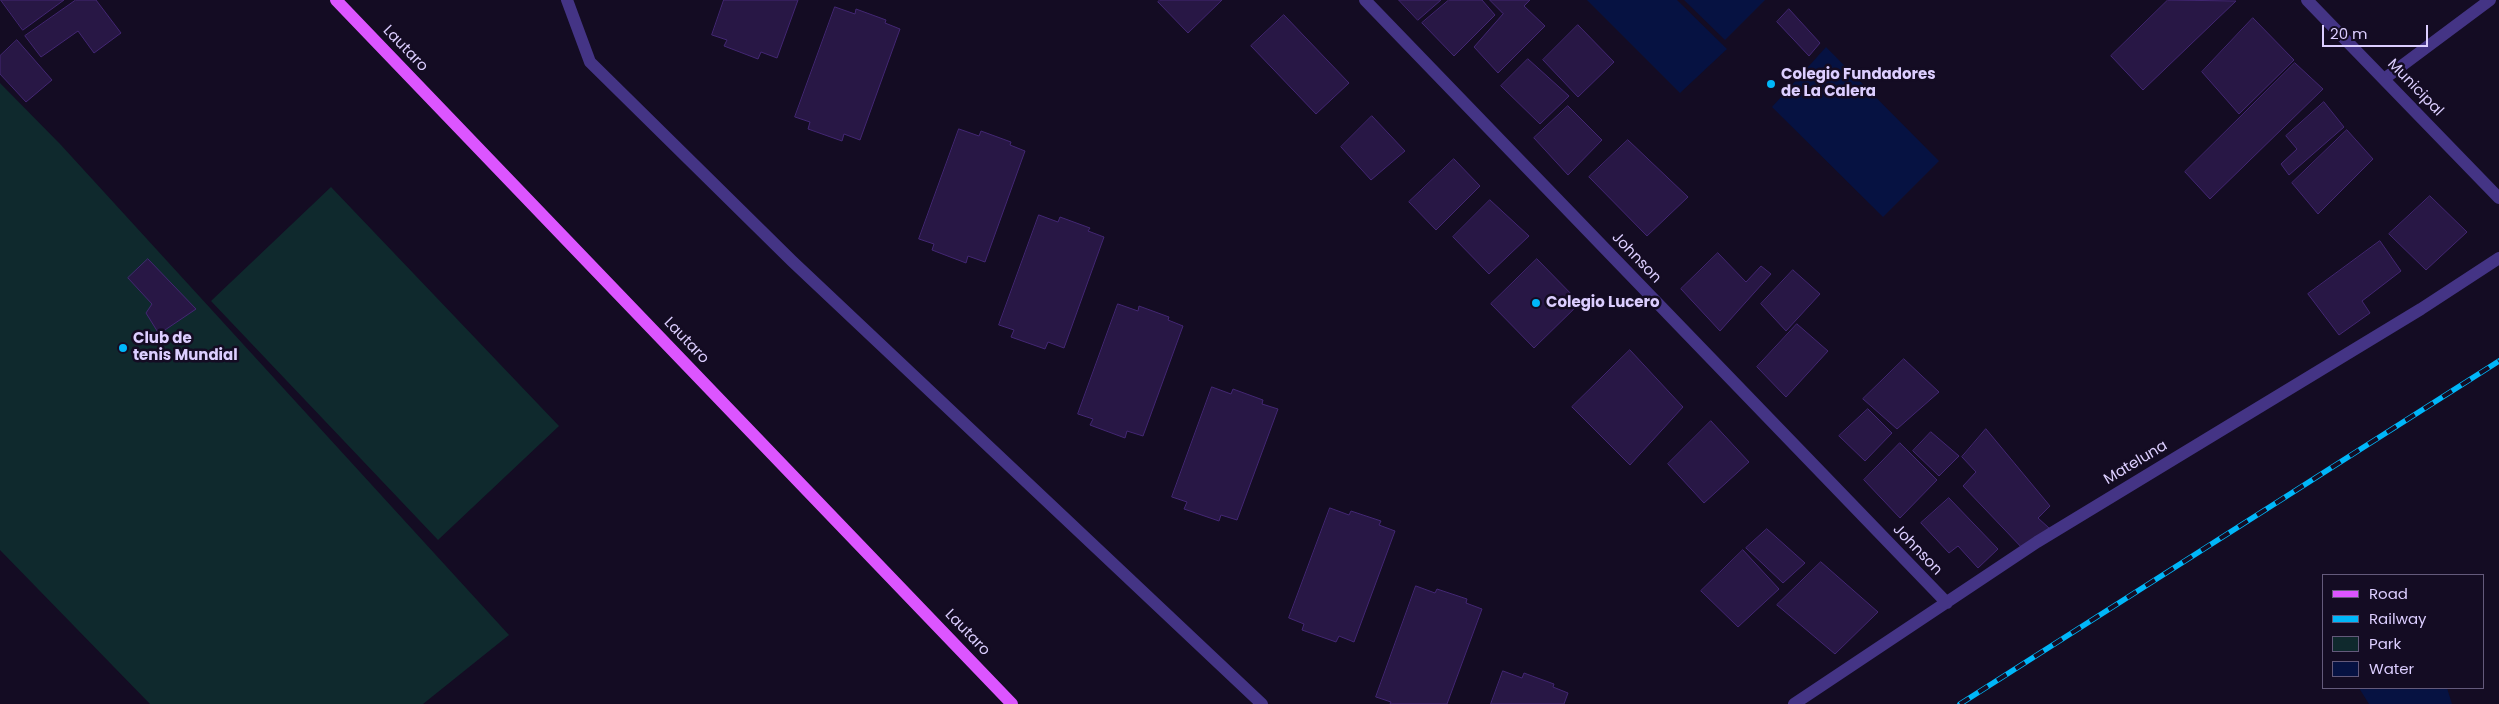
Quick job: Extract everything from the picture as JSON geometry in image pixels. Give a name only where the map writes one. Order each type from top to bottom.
[{"type":"main road","name":"Lautaro","points":[[336,0],[1012,704]]},
{"type":"street","points":[[567,0],[590,62],[792,261],[1262,704]]},
{"type":"street","name":"Johnson","points":[[1365,0],[1947,603]]},
{"type":"street","name":"Municipal","points":[[2307,0],[2499,198]]},
{"type":"street","points":[[2384,79],[2490,0]]},
{"type":"street","name":"Mateluna","points":[[1794,704],[2037,542],[2420,309],[2499,258]]},
{"type":"green space","name":"Club de tenis Mundial","points":[[0,83],[61,145],[509,635],[423,704],[150,704],[0,550]]},
{"type":"green space","points":[[331,187],[559,426],[438,540],[211,301]]},
{"type":"water","points":[[1587,0],[1677,0],[1727,49],[1680,93]]},
{"type":"water","points":[[1684,0],[1765,0],[1725,40]]},
{"type":"water","points":[[1826,47],[1939,161],[1883,217],[1772,107]]},
{"type":"water","points":[[2360,689],[2447,689],[2452,704],[2369,704]]},
{"type":"building","points":[[1,0],[64,0],[23,30]]},
{"type":"building","points":[[76,0],[96,0],[121,33],[94,53],[78,31],[41,57],[25,36]]},
{"type":"building","points":[[724,0],[798,0],[777,58],[761,52],[758,59],[724,46],[727,40],[712,35]]},
{"type":"building","points":[[1160,0],[1222,0],[1188,33],[1158,2]]},
{"type":"building","points":[[1399,0],[1441,0],[1418,20]]},
{"type":"building","points":[[1449,0],[1482,0],[1495,15],[1454,56],[1422,23]]},
{"type":"building","points":[[1490,0],[1530,0],[1524,6],[1545,26],[1498,73],[1474,47],[1503,14]]},
{"type":"building","points":[[2168,0],[2236,1],[2143,90],[2111,56]]},
{"type":"building","points":[[835,7],[855,14],[856,9],[886,20],[885,23],[900,29],[860,140],[844,134],[842,141],[808,129],[810,122],[795,117]]},
{"type":"building","points":[[1789,9],[1820,43],[1809,56],[1777,22]]},
{"type":"building","points":[[1284,15],[1349,83],[1316,114],[1251,46]]},
{"type":"building","points":[[2253,18],[2294,60],[2239,114],[2202,72]]},
{"type":"building","points":[[1578,25],[1614,62],[1578,97],[1543,60]]},
{"type":"building","points":[[17,40],[52,80],[26,102],[0,74],[0,56]]},
{"type":"building","points":[[1528,59],[1569,96],[1540,124],[1501,86]]},
{"type":"building","points":[[2295,63],[2323,89],[2210,199],[2185,172]]},
{"type":"building","points":[[2324,102],[2344,127],[2289,175],[2281,164],[2297,149],[2286,136]]},
{"type":"building","points":[[1568,106],[1602,140],[1568,175],[1534,138]]},
{"type":"building","points":[[1372,116],[1405,151],[1371,180],[1341,147]]},
{"type":"building","points":[[959,129],[979,136],[981,131],[1011,142],[1010,145],[1025,151],[985,262],[968,256],[966,263],[932,250],[934,244],[919,239]]},
{"type":"building","points":[[2347,130],[2373,159],[2318,214],[2292,183]]},
{"type":"building","points":[[1628,140],[1688,197],[1647,236],[1589,177]]},
{"type":"building","points":[[1454,159],[1480,186],[1436,230],[1409,202]]},
{"type":"building","points":[[2430,196],[2467,232],[2426,270],[2389,234]]},
{"type":"building","points":[[1490,200],[1529,236],[1489,274],[1453,237]]},
{"type":"building","points":[[1039,215],[1058,222],[1060,217],[1090,228],[1088,231],[1104,237],[1064,348],[1048,342],[1045,349],[1011,337],[1014,330],[999,325]]},
{"type":"building","points":[[2380,241],[2401,271],[2362,301],[2370,313],[2339,335],[2308,294]]},
{"type":"building","points":[[1718,253],[1746,282],[1761,266],[1771,274],[1720,331],[1681,289]]},
{"type":"building","points":[[148,259],[196,309],[159,334],[146,313],[152,304],[128,278]]},
{"type":"building","name":"Colegio Lucero","points":[[1537,259],[1580,303],[1534,348],[1491,304]]},
{"type":"building","points":[[1793,270],[1820,294],[1786,331],[1761,304]]},
{"type":"building","points":[[1118,304],[1138,311],[1139,306],[1169,317],[1168,320],[1183,326],[1143,436],[1127,431],[1125,438],[1090,425],[1093,419],[1078,414]]},
{"type":"building","points":[[1797,324],[1828,351],[1786,397],[1757,367]]},
{"type":"building","points":[[1630,350],[1683,407],[1630,465],[1572,407]]},
{"type":"building","points":[[1904,359],[1939,392],[1897,429],[1863,399]]},
{"type":"building","points":[[1212,387],[1231,394],[1233,389],[1263,400],[1262,404],[1278,409],[1237,520],[1221,515],[1219,521],[1184,509],[1187,502],[1172,497]]},
{"type":"building","points":[[1868,409],[1892,433],[1865,461],[1839,436]]},
{"type":"building","points":[[1711,421],[1749,462],[1704,503],[1668,464]]},
{"type":"building","points":[[1986,429],[2050,506],[2038,518],[2049,528],[2024,550],[1963,486],[1976,472],[1962,457]]},
{"type":"building","points":[[1931,432],[1959,456],[1939,476],[1913,451]]},
{"type":"building","points":[[1900,443],[1937,480],[1900,518],[1864,480]]},
{"type":"building","points":[[1949,498],[1998,549],[1978,568],[1958,546],[1949,553],[1921,523]]},
{"type":"building","points":[[1330,508],[1349,515],[1351,511],[1381,521],[1379,525],[1395,531],[1354,642],[1339,636],[1336,642],[1302,630],[1304,624],[1289,618]]},
{"type":"building","points":[[1767,529],[1805,563],[1783,583],[1746,548]]},
{"type":"building","points":[[1743,550],[1779,589],[1738,627],[1701,591]]},
{"type":"building","points":[[1821,562],[1878,612],[1835,654],[1777,605]]},
{"type":"building","points":[[1416,586],[1435,593],[1437,589],[1467,599],[1466,603],[1482,609],[1447,704],[1390,704],[1391,702],[1376,697]]},
{"type":"building","points":[[1503,671],[1522,678],[1524,673],[1554,684],[1553,687],[1568,693],[1564,704],[1491,704]]},
{"type":"railway","points":[[1960,704],[2499,361]]},
{"type":"place","name":"Colegio Fundadores de La Calera","points":[[1771,84]]},
{"type":"place","name":"Colegio Lucero","points":[[1536,303]]},
{"type":"place","name":"Club de tenis Mundial","points":[[123,348]]}]
